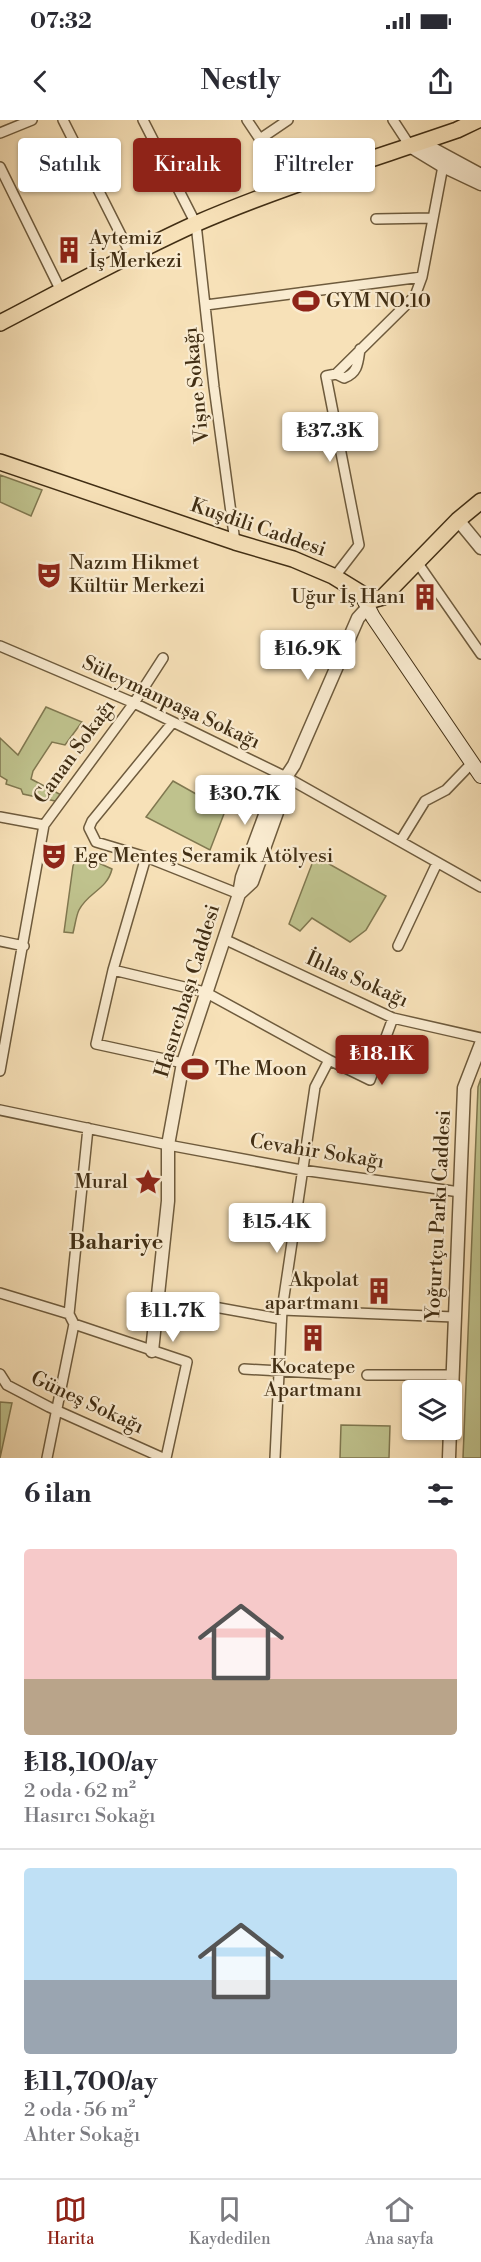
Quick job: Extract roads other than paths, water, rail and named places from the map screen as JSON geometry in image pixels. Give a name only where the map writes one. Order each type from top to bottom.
[{"type":"main road","points":[[375,158],[478,120]]},
{"type":"main road","points":[[0,323],[196,224],[279,192]]},
{"type":"main road","name":"Kuşdili Caddesi","points":[[0,462],[235,542],[293,559],[333,576],[364,600],[481,776]]},
{"type":"main road","points":[[364,600],[383,597],[458,520],[481,501]]},
{"type":"street","points":[[0,134],[32,120]]},
{"type":"street","points":[[63,120],[131,255]]},
{"type":"street","name":"Vişne Sokağı","points":[[143,120],[196,224],[214,387],[235,542]]},
{"type":"street","points":[[247,120],[259,138]]},
{"type":"street","points":[[261,138],[288,120]]},
{"type":"street","points":[[393,120],[415,144],[443,166],[481,184]]},
{"type":"street","points":[[415,144],[481,175]]},
{"type":"street","points":[[339,571],[359,545],[331,375],[415,296],[422,277],[443,166]]},
{"type":"street","points":[[0,167],[61,291]]},
{"type":"street","points":[[376,219],[433,218]]},
{"type":"street","points":[[206,305],[422,277]]},
{"type":"street","points":[[458,520],[481,548]]},
{"type":"street","points":[[417,562],[481,654]]},
{"type":"street","name":"Hasırcıbaşı Caddesi","points":[[152,1351],[168,1201],[168,1145],[183,1063],[239,894],[252,882],[285,790],[289,764],[364,600]]},
{"type":"street","name":"Süleymanpaşa Sokağı","points":[[0,646],[134,703],[286,777],[481,887]]},
{"type":"street","name":"Canan Sokağı","points":[[0,1071],[44,825],[134,703],[163,658]]},
{"type":"street","points":[[173,723],[92,821],[89,828],[96,842],[146,857],[239,894]]},
{"type":"street","points":[[401,840],[425,801],[446,790],[472,763]]},
{"type":"street","points":[[0,817],[44,825]]},
{"type":"street","points":[[146,857],[113,970],[96,1044],[183,1063]]},
{"type":"street","points":[[398,946],[437,863]]},
{"type":"street","name":"İhlas Sokağı","points":[[224,939],[393,1018],[481,1038]]},
{"type":"street","points":[[0,941],[24,946]]},
{"type":"street","points":[[113,970],[205,992],[370,1080],[393,1018]]},
{"type":"street","name":"Yoğurtçu Parkı Caddesi","points":[[452,1380],[465,1088],[481,1044]]},
{"type":"street","points":[[275,1458],[282,1314],[315,1087],[329,1060]]},
{"type":"street","name":"Cevahir Sokağı","points":[[0,1110],[302,1170],[460,1192]]},
{"type":"street","points":[[47,1458],[74,1324],[69,1314],[88,1128]]},
{"type":"street","points":[[0,1293],[69,1314]]},
{"type":"street","points":[[159,1297],[282,1314],[454,1317]]},
{"type":"street","points":[[74,1324],[187,1362],[164,1458]]},
{"type":"street","points":[[244,1370],[334,1374]]},
{"type":"street","name":"Güneş Sokağı","points":[[0,1374],[7,1385],[164,1458]]},
{"type":"street","points":[[367,1375],[452,1375]]},
{"type":"street","points":[[449,1458],[450,1440]]},
{"type":"place","name":"Aytemiz İş Merkezi","points":[[69,250]]},
{"type":"place","name":"GYM NO.10","points":[[306,301]]},
{"type":"place","name":"Nazım Hikmet Kültür Merkezi","points":[[49,575]]},
{"type":"place","name":"Uğur İş Hanı","points":[[425,597]]},
{"type":"place","name":"Ege Menteş Seramik Atölyesi","points":[[54,856]]},
{"type":"place","name":"The Moon","points":[[195,1069]]},
{"type":"place","name":"Mural","points":[[148,1182]]},
{"type":"place","name":"Akpolat apartmanı","points":[[379,1291]]},
{"type":"place","name":"Kocatepe Apartmanı","points":[[313,1338]]},
{"type":"district","name":"Bahariye","points":[[116,1242]]}]
